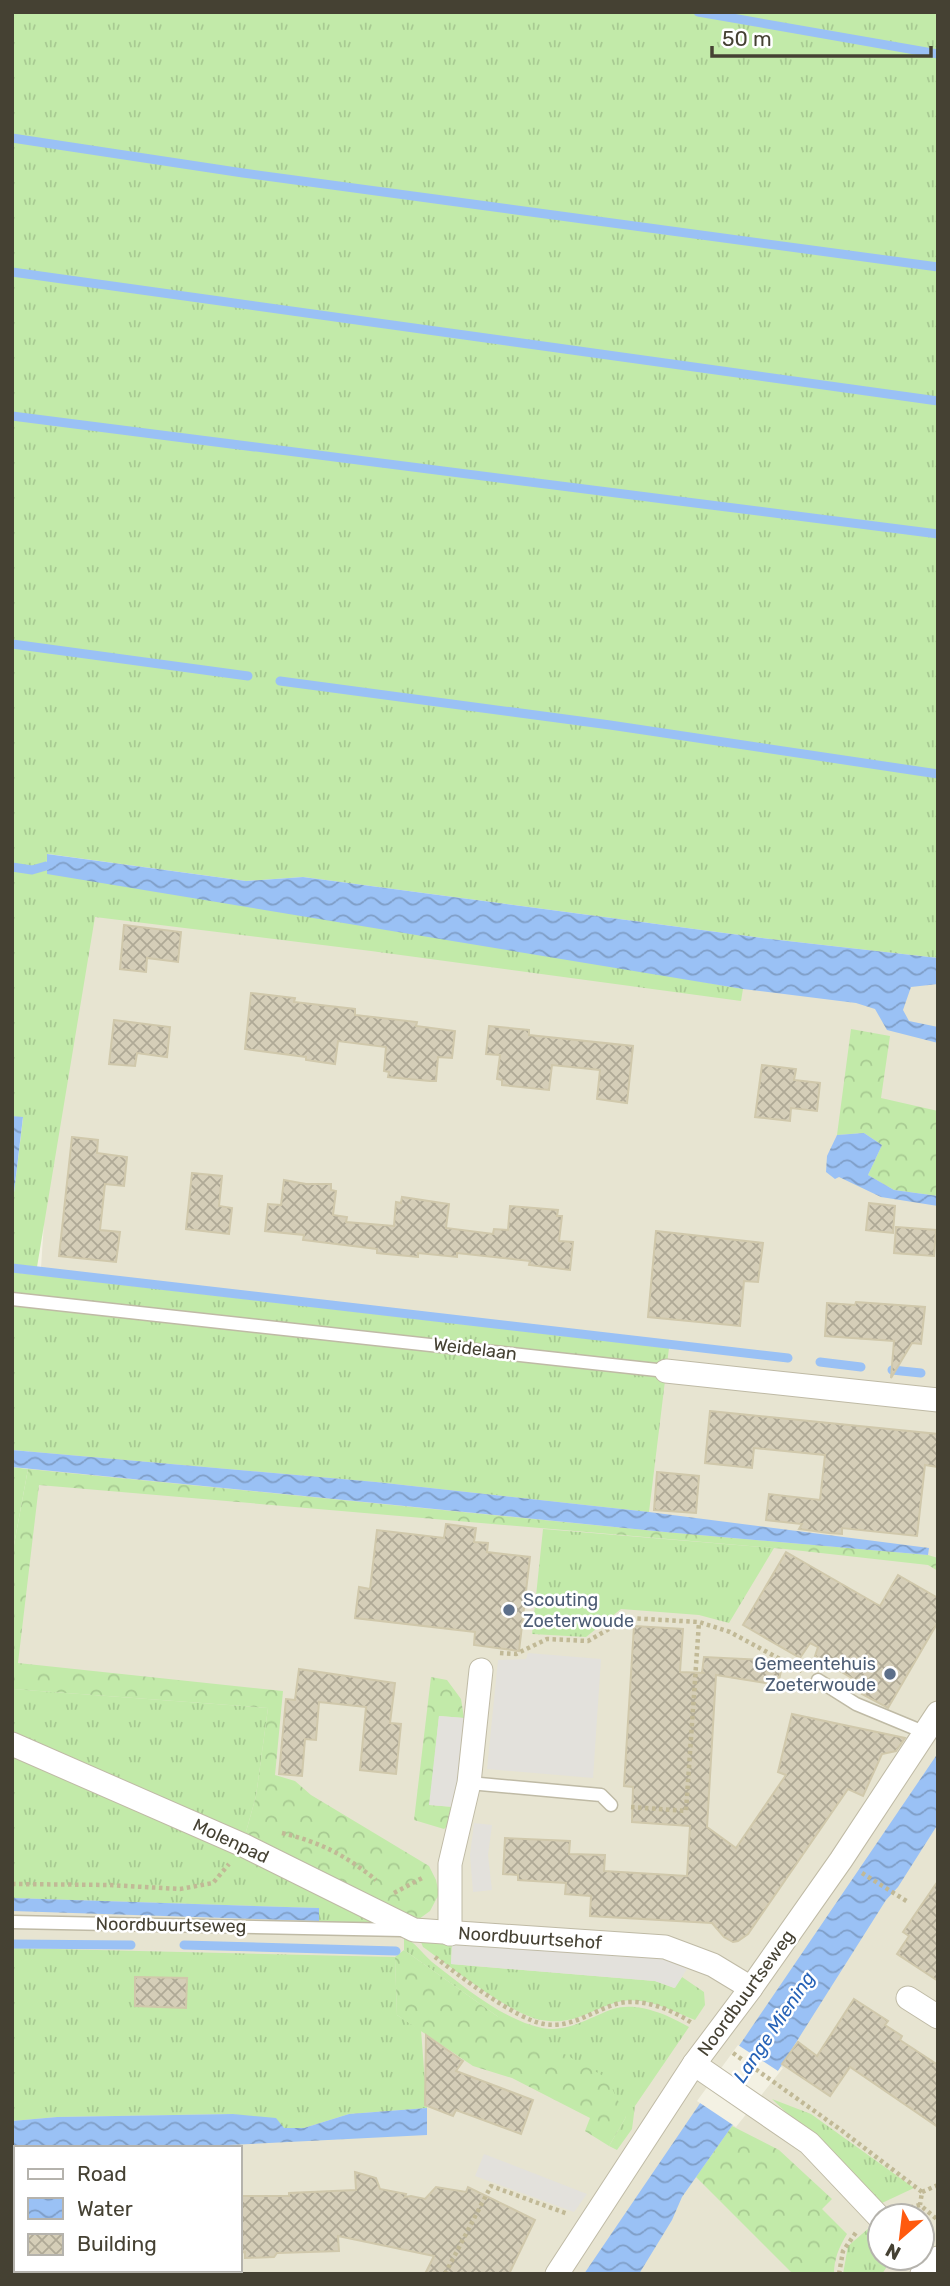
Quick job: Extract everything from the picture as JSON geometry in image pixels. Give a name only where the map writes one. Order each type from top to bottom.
[{"type":"street","name":"Weidelaan","points":[[666,1371],[938,1400]]},
{"type":"street","name":"Noordbuurtsehof","points":[[481,1670],[469,1783],[450,1864],[450,1934],[665,1947],[713,1965],[751,1989]]},
{"type":"street","name":"Noordbuurtseweg","points":[[556,2274],[701,2068],[751,1989],[938,1713]]},
{"type":"street","name":"Molenpad","points":[[12,1744],[245,1846],[414,1930],[450,1934]]},
{"type":"street","points":[[908,1998],[938,2017]]},
{"type":"street","points":[[701,2068],[809,2143],[871,2202]]},
{"type":"street","points":[[921,2274],[938,2258]]},
{"type":"lane","name":"Weidelaan","points":[[12,1299],[666,1371]]},
{"type":"lane","points":[[818,1680],[856,1704],[926,1733]]},
{"type":"lane","points":[[469,1783],[601,1795],[611,1805]]},
{"type":"lane","name":"Noordbuurtseweg","points":[[12,1922],[414,1930]]},
{"type":"path","points":[[481,1670],[484,1651],[516,1654],[547,1639],[588,1641],[628,1618],[699,1622],[730,1632],[818,1680]]},
{"type":"path","points":[[611,1805],[686,1811],[699,1622]]},
{"type":"path","points":[[12,1884],[180,1889],[212,1883],[245,1846]]},
{"type":"path","points":[[859,1871],[908,1902]]},
{"type":"path","points":[[724,2047],[922,2192]]},
{"type":"path","points":[[922,2192],[938,2185]]},
{"type":"path","points":[[446,2274],[491,2186],[591,2222]]},
{"type":"path","points":[[920,2202],[922,2192]]},
{"type":"path","points":[[839,2274],[843,2251],[848,2241],[866,2228]]},
{"type":"shaded area","points":[[71,908],[770,939],[938,958],[938,2274],[28,2274],[242,2272],[242,2146],[18,2146],[12,2078],[12,1556],[28,1469],[53,1083]]},
{"type":"shaded area","points":[[528,1653],[601,1659],[593,1778],[487,1769],[498,1660],[526,1659]]},
{"type":"shaded area","points":[[439,1716],[464,1718],[454,1807],[429,1805]]},
{"type":"shaded area","points":[[474,1823],[492,1825],[488,1855],[492,1890],[473,1892],[470,1855]]},
{"type":"shaded area","points":[[452,1945],[614,1951],[670,1961],[687,1969],[675,1988],[655,1981],[451,1964]]},
{"type":"shaded area","points":[[484,2154],[587,2194],[574,2212],[475,2176]]},
{"type":"green space","points":[[12,12],[938,12],[938,958],[770,939],[303,877],[246,881],[48,854],[46,866],[743,989],[741,1001],[95,917],[37,1267],[12,1264],[12,1209],[23,1118],[12,1116]]},
{"type":"green space","points":[[851,1029],[890,1036],[881,1098],[938,1111],[938,1196],[894,1190],[868,1175],[882,1145],[864,1133],[837,1135]]},
{"type":"green space","points":[[12,1272],[669,1348],[649,1512],[376,1482],[12,1450]]},
{"type":"green space","points":[[12,1467],[28,1469],[12,1556]]},
{"type":"green space","points":[[28,1469],[665,1532],[928,1555],[938,1558],[938,1571],[928,1565],[785,1549],[39,1485],[18,1663],[283,1691],[275,1775],[295,1781],[311,1795],[429,1866],[439,1894],[430,1911],[419,1919],[244,1839],[256,1796],[268,1708],[12,1689],[12,1556]]},
{"type":"green space","points":[[543,1529],[774,1548],[729,1623],[699,1615],[621,1609],[586,1637],[532,1634]]},
{"type":"green space","points":[[431,1677],[447,1680],[461,1699],[464,1718],[439,1716],[430,1805],[454,1807],[453,1821],[444,1829],[414,1820]]},
{"type":"green space","points":[[12,1689],[268,1708],[256,1796],[244,1839],[419,1919],[389,1926],[319,1921],[319,1908],[12,1898]]},
{"type":"green space","points":[[404,1937],[470,1991],[498,2010],[527,2024],[542,2028],[561,2028],[613,2009],[632,2007],[662,2014],[689,2027],[635,2106],[632,2129],[617,2150],[609,2146],[626,2117],[497,2016],[404,1950]]},
{"type":"green space","points":[[421,1942],[452,1945],[451,1964],[655,1981],[674,1988],[682,1977],[704,1992],[705,2005],[695,2020],[647,2002],[628,2000],[572,2019],[541,2020],[498,2000],[423,1947]]},
{"type":"green space","points":[[12,1948],[395,1957],[397,2015],[421,2030],[427,2108],[349,2114],[304,2128],[284,2128],[233,2114],[57,2117],[12,2121]]},
{"type":"green space","points":[[404,1950],[497,2016],[607,2078],[626,2117],[609,2146],[585,2131],[590,2118],[512,2078],[473,2066],[397,2015],[395,1957]]},
{"type":"green space","points":[[772,2099],[811,2114],[914,2188],[881,2202]]},
{"type":"green space","points":[[732,2126],[779,2150],[832,2199],[822,2209],[847,2234],[838,2253],[834,2274],[793,2274],[696,2177]]},
{"type":"green space","points":[[12,2153],[14,2272],[29,2274],[12,2274]]},
{"type":"green space","points":[[866,2231],[866,2272],[883,2272],[882,2274],[843,2274],[848,2246]]},
{"type":"water","points":[[47,854],[246,881],[303,877],[770,939],[938,958],[938,984],[911,987],[903,1010],[909,1021],[938,1027],[938,1043],[887,1030],[875,1009],[856,1003],[743,989],[47,874]]},
{"type":"water","points":[[12,1116],[23,1117],[12,1209]]},
{"type":"water","points":[[864,1133],[882,1145],[868,1175],[894,1190],[938,1196],[938,1206],[881,1197],[839,1177],[835,1179],[826,1172],[827,1156],[837,1135]]},
{"type":"water","points":[[12,1450],[376,1482],[649,1512],[929,1548],[928,1555],[665,1532],[12,1467]]},
{"type":"water","name":"Lange Miening","points":[[938,1753],[938,1824],[898,1887],[886,1900],[778,2071],[732,2126],[682,2197],[672,2220],[639,2274],[584,2274]]},
{"type":"water","points":[[12,1898],[319,1908],[319,1921],[12,1911]]},
{"type":"water","points":[[427,2108],[427,2135],[227,2146],[14,2146],[12,2153],[12,2121],[57,2117],[233,2114],[276,2118],[284,2128],[304,2128],[349,2114]]},
{"type":"pier","points":[[738,2045],[778,2071],[783,2068],[736,2127],[697,2101]]},
{"type":"building","points":[[124,925],[181,932],[178,962],[147,958],[146,972],[120,969]]},
{"type":"building","points":[[251,993],[295,998],[294,1002],[355,1009],[355,1015],[417,1022],[416,1026],[455,1031],[452,1058],[438,1057],[436,1081],[430,1081],[388,1077],[389,1072],[384,1071],[386,1047],[338,1041],[335,1064],[306,1060],[306,1057],[245,1049]]},
{"type":"building","points":[[114,1020],[170,1027],[167,1057],[137,1053],[135,1066],[109,1064]]},
{"type":"building","points":[[489,1026],[529,1030],[529,1035],[633,1046],[627,1103],[597,1099],[600,1070],[552,1065],[549,1090],[502,1085],[502,1080],[497,1079],[500,1055],[486,1054]]},
{"type":"building","points":[[762,1065],[796,1069],[794,1080],[820,1083],[817,1111],[791,1108],[790,1121],[755,1117]]},
{"type":"building","points":[[72,1137],[98,1140],[97,1153],[127,1157],[124,1186],[105,1184],[100,1230],[120,1232],[116,1262],[59,1256]]},
{"type":"building","points":[[192,1173],[222,1176],[219,1206],[232,1208],[229,1234],[186,1229]]},
{"type":"building","points":[[284,1180],[306,1184],[331,1184],[331,1190],[336,1191],[333,1215],[347,1217],[346,1222],[394,1226],[396,1202],[401,1203],[402,1197],[449,1204],[446,1228],[493,1234],[494,1229],[508,1230],[510,1206],[558,1210],[557,1216],[562,1216],[559,1241],[573,1242],[570,1270],[529,1265],[530,1261],[457,1253],[457,1257],[418,1253],[418,1257],[377,1253],[377,1249],[303,1240],[304,1235],[265,1231],[268,1204],[281,1205]]},
{"type":"building","points":[[869,1203],[895,1206],[893,1233],[866,1230]]},
{"type":"building","points":[[896,1227],[936,1230],[934,1256],[894,1253]]},
{"type":"building","points":[[656,1231],[763,1243],[758,1282],[744,1281],[740,1326],[648,1317]]},
{"type":"building","points":[[856,1302],[925,1307],[921,1344],[912,1343],[891,1378],[894,1341],[825,1336],[827,1303],[855,1305]]},
{"type":"building","points":[[710,1411],[938,1434],[938,1467],[925,1465],[917,1536],[842,1528],[842,1534],[829,1533],[799,1529],[802,1524],[766,1520],[769,1494],[820,1500],[825,1455],[754,1448],[752,1468],[705,1463]]},
{"type":"building","points":[[657,1472],[699,1476],[696,1513],[654,1510]]},
{"type":"building","points":[[446,1524],[476,1528],[474,1542],[488,1543],[487,1552],[530,1557],[519,1651],[474,1645],[475,1632],[355,1618],[359,1587],[370,1589],[377,1530],[444,1538]]},
{"type":"building","points":[[786,1552],[880,1606],[898,1575],[938,1598],[938,1622],[888,1708],[862,1694],[865,1686],[815,1656],[818,1647],[810,1643],[800,1658],[743,1625]]},
{"type":"building","points":[[634,1626],[683,1629],[680,1672],[702,1673],[704,1657],[783,1661],[778,1685],[716,1675],[707,1827],[736,1848],[786,1775],[778,1772],[792,1714],[905,1738],[896,1751],[882,1754],[863,1796],[848,1789],[748,1934],[738,1941],[733,1942],[724,1937],[712,1923],[590,1916],[591,1896],[565,1894],[566,1883],[518,1880],[518,1875],[503,1874],[505,1838],[570,1841],[569,1854],[605,1855],[604,1871],[687,1876],[690,1826],[632,1822],[633,1787],[624,1786]]},
{"type":"building","points":[[299,1669],[395,1683],[390,1723],[401,1724],[396,1774],[360,1770],[366,1707],[319,1702],[316,1740],[305,1739],[302,1776],[279,1774],[286,1699],[295,1700]]},
{"type":"building","points":[[938,1881],[938,1981],[897,1954],[909,1936],[903,1932]]},
{"type":"building","points":[[135,1977],[187,1978],[186,2008],[135,2006]]},
{"type":"building","points":[[854,1999],[888,2021],[885,2025],[902,2036],[900,2040],[938,2065],[938,2127],[850,2067],[830,2096],[782,2064],[798,2042],[817,2056]]},
{"type":"building","points":[[426,2035],[463,2061],[456,2071],[533,2100],[521,2134],[456,2110],[453,2116],[425,2105]]},
{"type":"building","points":[[355,2172],[376,2178],[380,2189],[406,2194],[405,2197],[425,2199],[436,2187],[466,2192],[468,2187],[535,2220],[509,2274],[425,2274],[434,2256],[338,2236],[339,2251],[277,2253],[274,2257],[245,2258],[245,2252],[242,2253],[242,2196],[289,2196],[289,2193],[356,2190]]},
{"type":"waterway","points":[[698,12],[938,54]]},
{"type":"waterway","points":[[12,138],[243,173],[938,267]]},
{"type":"waterway","points":[[12,272],[938,401]]},
{"type":"waterway","points":[[12,416],[938,534]]},
{"type":"waterway","points":[[12,644],[248,676]]},
{"type":"waterway","points":[[280,681],[610,725],[938,774]]},
{"type":"waterway","points":[[12,867],[32,870],[46,866]]},
{"type":"waterway","points":[[12,1268],[788,1358]]},
{"type":"waterway","points":[[820,1362],[861,1367]]},
{"type":"waterway","points":[[892,1370],[921,1373]]},
{"type":"waterway","points":[[12,1944],[131,1945]]},
{"type":"waterway","points":[[184,1945],[396,1951]]},
{"type":"place","name":"Scouting Zoeterwoude","points":[[509,1610]]},
{"type":"place","name":"Gemeentehuis Zoeterwoude","points":[[890,1674]]}]
